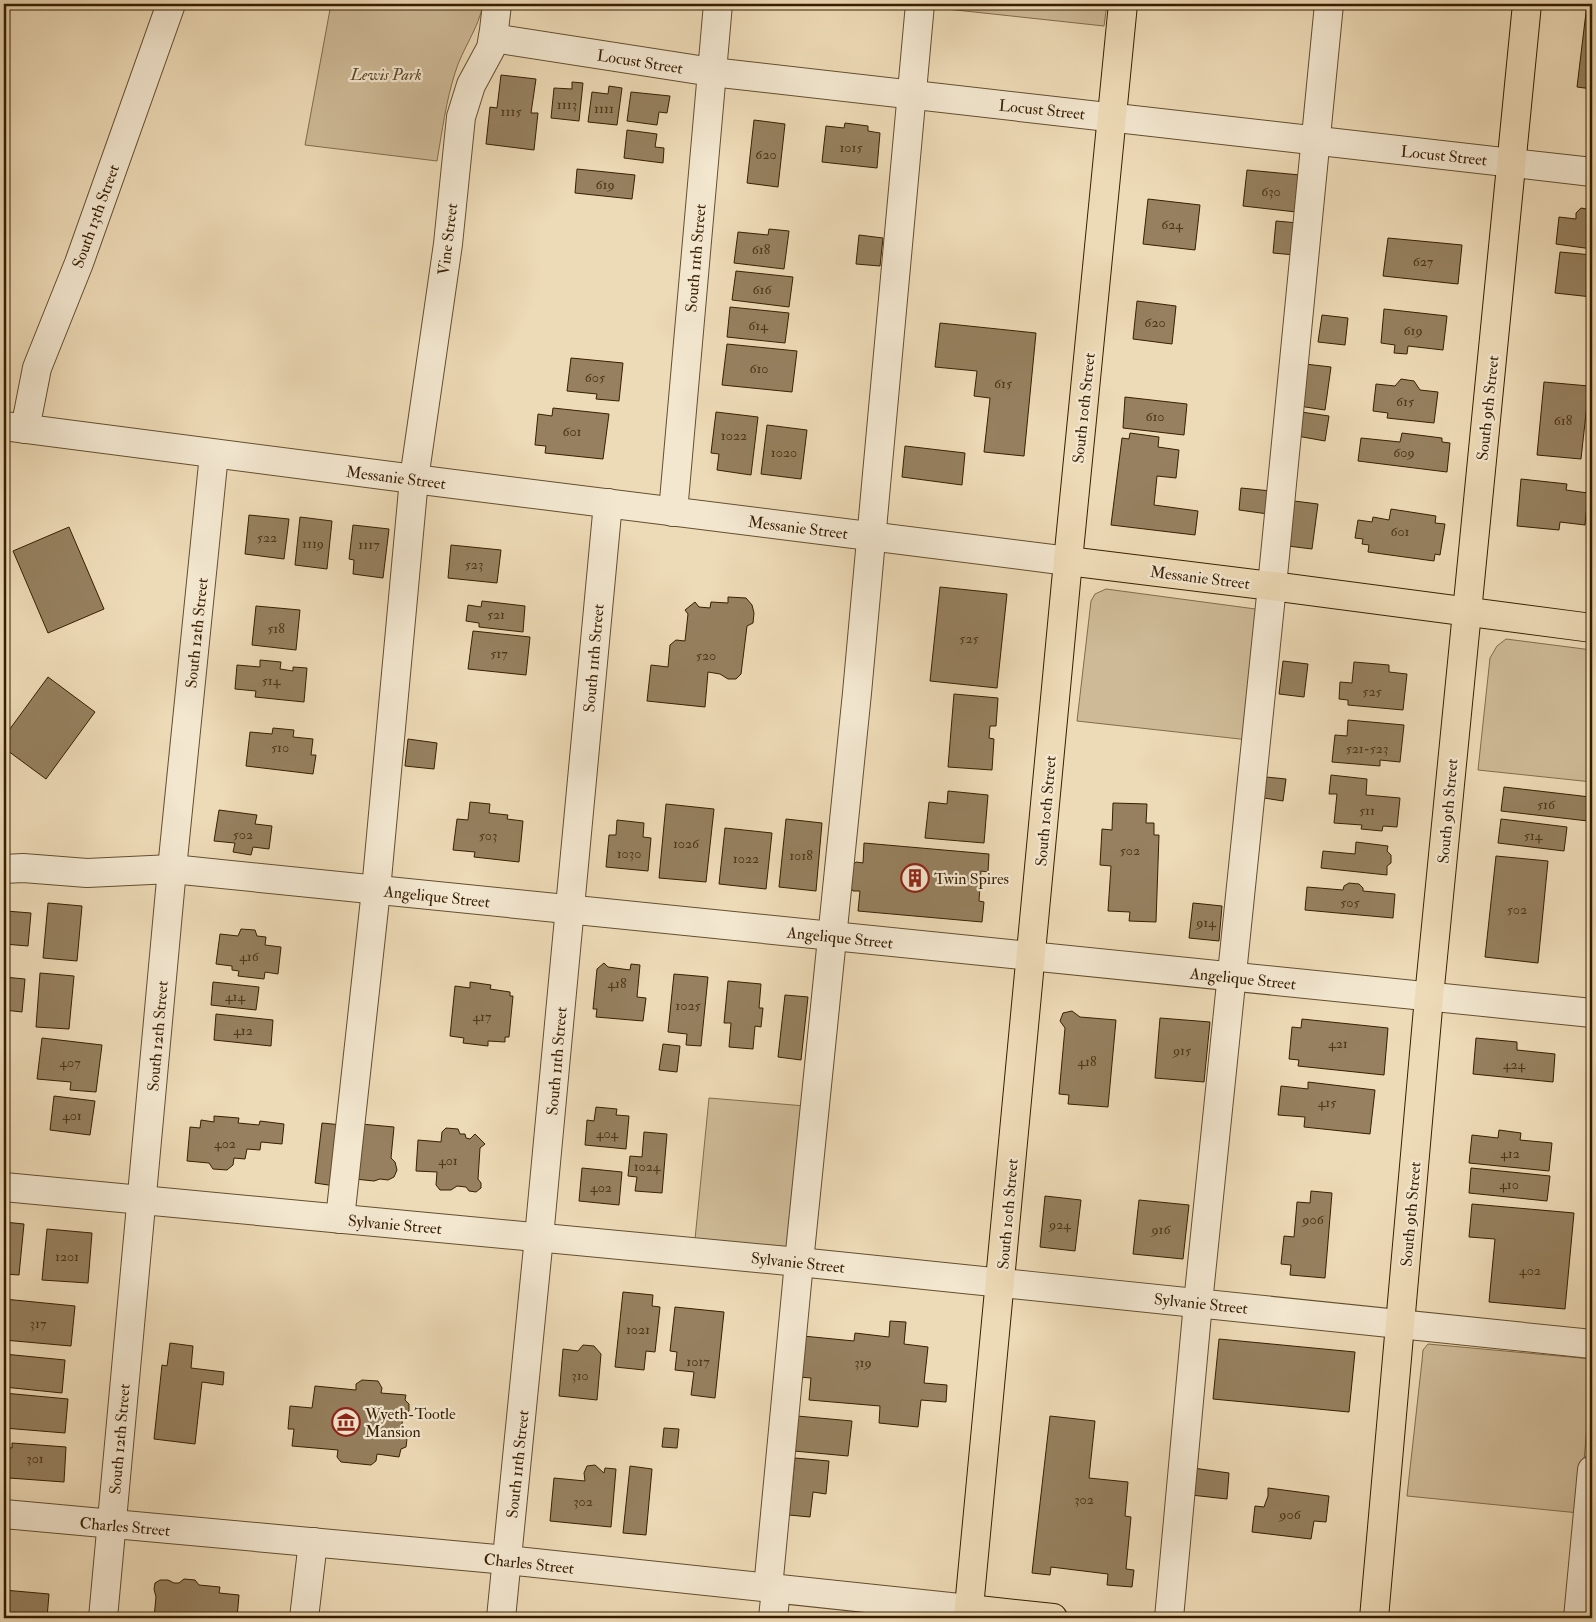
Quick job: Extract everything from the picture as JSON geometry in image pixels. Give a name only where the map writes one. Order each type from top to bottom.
[{"type":"main road","name":"South 10th Street","points":[[969,1614],[1068,561],[1123,4]]},
{"type":"main road","name":"South 9th Street","points":[[1374,1618],[1430,997],[1528,4]]},
{"type":"main road","name":"Messanie Street","points":[[1068,561],[1592,628]]},
{"type":"main road","name":"Charles Street","points":[[969,1614],[1053,1618]]},
{"type":"street","name":"South 13th Street","points":[[14,427],[79,263],[171,4]]},
{"type":"street","name":"Vine Street","points":[[340,1219],[376,890],[414,479],[448,244],[462,117],[470,85],[491,48],[497,4]]},
{"type":"street","name":"South 11th Street","points":[[673,512],[718,4]]},
{"type":"street","points":[[773,1618],[772,1588],[798,1262],[857,693],[920,4]]},
{"type":"street","points":[[1169,1618],[1198,1303],[1272,586],[1329,4]]},
{"type":"street","name":"Locust Street","points":[[493,38],[712,72],[1592,172]]},
{"type":"street","name":"Messanie Street","points":[[14,427],[214,454],[1068,561]]},
{"type":"street","name":"South 12th Street","points":[[103,1618],[172,869],[214,454]]},
{"type":"street","name":"South 11th Street","points":[[502,1618],[608,503]]},
{"type":"street","name":"Angelique Street","points":[[4,869],[23,868],[87,873],[172,869],[1592,1014]]},
{"type":"street","name":"Sylvanie Street","points":[[4,1187],[798,1262],[1592,1344]]},
{"type":"street","points":[[1578,1618],[1592,1470]]},
{"type":"street","name":"Charles Street","points":[[4,1514],[507,1560],[772,1588],[969,1614]]},
{"type":"street","points":[[304,1618],[313,1542]]},
{"type":"green space","name":"Lewis Park","points":[[331,4],[483,4],[478,22],[458,64],[452,84],[444,117],[437,161],[305,145]]},
{"type":"green space","points":[[928,4],[1107,4],[1104,26],[928,7]]},
{"type":"green space","points":[[1106,589],[1263,610],[1249,740],[1077,721],[1091,601],[1095,594]]},
{"type":"green space","points":[[1506,639],[1592,650],[1592,782],[1478,770],[1490,658],[1497,646]]},
{"type":"green space","points":[[709,1098],[805,1106],[790,1248],[695,1239]]},
{"type":"green space","points":[[1428,1344],[1592,1359],[1579,1513],[1407,1496],[1423,1350]]},
{"type":"building","points":[[1587,4],[1592,4],[1592,89],[1577,87]]},
{"type":"building","points":[[501,75],[536,79],[531,113],[538,113],[534,150],[486,144],[490,107],[497,108]]},
{"type":"building","points":[[572,82],[583,83],[579,121],[551,118],[554,88],[572,89]]},
{"type":"building","points":[[609,86],[622,88],[617,125],[588,122],[592,92],[608,94]]},
{"type":"building","points":[[631,92],[670,96],[667,113],[659,112],[657,125],[627,121]]},
{"type":"building","points":[[754,120],[785,124],[778,187],[747,183]]},
{"type":"building","points":[[845,123],[868,126],[868,131],[880,133],[877,168],[822,162],[826,126],[844,128]]},
{"type":"building","points":[[627,130],[657,134],[655,147],[664,148],[663,163],[624,158]]},
{"type":"building","points":[[577,169],[635,175],[632,199],[575,193]]},
{"type":"building","points":[[1247,170],[1300,175],[1296,212],[1243,206]]},
{"type":"building","points":[[1148,199],[1200,205],[1195,250],[1143,244]]},
{"type":"building","points":[[1581,208],[1592,210],[1592,249],[1556,244],[1559,217],[1576,219],[1576,213]]},
{"type":"building","points":[[1276,221],[1298,223],[1295,255],[1273,253]]},
{"type":"building","points":[[769,229],[789,231],[784,269],[734,263],[738,232],[768,235]]},
{"type":"building","points":[[859,235],[883,238],[880,266],[856,264]]},
{"type":"building","points":[[1388,238],[1462,245],[1458,284],[1383,276]]},
{"type":"building","points":[[1560,252],[1592,255],[1592,297],[1555,293]]},
{"type":"building","points":[[736,271],[793,277],[789,307],[732,300]]},
{"type":"building","points":[[1137,301],[1176,306],[1172,344],[1133,339]]},
{"type":"building","points":[[730,307],[789,313],[785,343],[727,337]]},
{"type":"building","points":[[1384,309],[1447,316],[1443,350],[1408,346],[1407,354],[1394,353],[1395,345],[1381,343]]},
{"type":"building","points":[[1322,315],[1348,318],[1345,345],[1318,342]]},
{"type":"building","points":[[940,323],[1036,333],[1024,456],[984,452],[990,398],[974,396],[977,371],[935,367]]},
{"type":"building","points":[[727,344],[797,351],[792,392],[722,385]]},
{"type":"building","points":[[571,358],[623,363],[619,401],[596,399],[597,394],[567,391]]},
{"type":"building","points":[[1305,364],[1331,367],[1325,410],[1299,406]]},
{"type":"building","points":[[1401,379],[1414,381],[1420,390],[1438,392],[1434,423],[1387,418],[1388,413],[1373,411],[1376,384],[1395,386]]},
{"type":"building","points":[[1544,382],[1589,386],[1581,459],[1537,455]]},
{"type":"building","points":[[1125,397],[1187,404],[1184,435],[1123,428]]},
{"type":"building","points":[[553,408],[609,414],[603,459],[545,453],[546,446],[535,445],[538,414],[552,416]]},
{"type":"building","points":[[716,412],[758,417],[751,475],[717,470],[719,454],[711,453]]},
{"type":"building","points":[[1301,412],[1329,416],[1325,441],[1297,436]]},
{"type":"building","points":[[767,425],[807,430],[801,479],[761,474]]},
{"type":"building","points":[[1130,433],[1159,437],[1158,447],[1179,450],[1176,478],[1157,476],[1154,505],[1198,511],[1195,535],[1111,525],[1122,438],[1129,439]]},
{"type":"building","points":[[1402,433],[1442,438],[1442,442],[1450,443],[1447,472],[1358,461],[1361,438],[1400,442]]},
{"type":"building","points":[[905,446],[965,453],[962,485],[902,477]]},
{"type":"building","points":[[1521,479],[1567,484],[1566,490],[1588,493],[1585,525],[1560,522],[1559,530],[1517,526]]},
{"type":"building","points":[[1241,488],[1271,491],[1268,514],[1239,510]]},
{"type":"building","points":[[1294,501],[1318,504],[1312,549],[1288,546]]},
{"type":"building","points":[[1391,509],[1436,516],[1435,523],[1445,524],[1440,555],[1435,554],[1434,561],[1368,552],[1369,545],[1362,544],[1363,539],[1355,538],[1358,520],[1372,522],[1373,517],[1389,520]]},
{"type":"building","points":[[249,515],[289,519],[284,559],[245,554]]},
{"type":"building","points":[[300,517],[332,521],[327,569],[295,565]]},
{"type":"building","points":[[353,525],[389,529],[383,578],[353,574],[354,560],[349,559]]},
{"type":"building","points":[[69,527],[104,609],[48,633],[13,551]]},
{"type":"building","points":[[451,545],[501,550],[497,583],[448,578]]},
{"type":"building","points":[[940,587],[1007,594],[997,688],[930,681]]},
{"type":"building","points":[[728,597],[746,598],[752,605],[754,613],[753,623],[747,626],[741,674],[736,679],[728,679],[720,674],[708,672],[705,707],[647,701],[651,665],[668,667],[670,645],[676,640],[685,641],[688,614],[685,610],[695,602],[699,607],[710,608],[711,602],[728,603]]},
{"type":"building","points":[[482,601],[525,606],[523,632],[479,627],[479,623],[466,621],[468,605],[481,607]]},
{"type":"building","points":[[256,606],[300,610],[296,650],[252,645]]},
{"type":"building","points":[[473,631],[530,637],[526,675],[468,669]]},
{"type":"building","points":[[260,660],[281,662],[280,669],[293,671],[293,667],[307,668],[304,702],[255,697],[256,691],[235,689],[237,665],[260,667]]},
{"type":"building","points":[[1283,661],[1308,664],[1304,697],[1279,694]]},
{"type":"building","points":[[1354,662],[1389,665],[1389,672],[1407,674],[1403,710],[1348,705],[1348,700],[1339,699],[1340,682],[1352,683]]},
{"type":"building","points":[[48,677],[95,712],[46,779],[4,748],[4,737]]},
{"type":"building","points":[[954,694],[998,698],[996,726],[990,726],[989,738],[994,739],[992,770],[948,767]]},
{"type":"building","points":[[1348,720],[1404,725],[1400,762],[1380,760],[1380,766],[1332,762],[1335,735],[1347,736]]},
{"type":"building","points":[[273,728],[294,730],[293,737],[313,739],[311,755],[316,755],[313,774],[246,766],[250,732],[272,734]]},
{"type":"building","points":[[408,739],[437,743],[434,769],[405,766]]},
{"type":"building","points":[[1331,775],[1367,779],[1366,795],[1400,798],[1397,827],[1383,826],[1382,831],[1361,829],[1362,825],[1334,823],[1337,794],[1329,794]]},
{"type":"building","points":[[1266,777],[1286,779],[1283,801],[1264,798]]},
{"type":"building","points":[[1504,787],[1590,797],[1588,821],[1501,811]]},
{"type":"building","points":[[948,791],[988,795],[984,843],[925,838],[929,802],[947,804]]},
{"type":"building","points":[[470,802],[490,804],[489,813],[508,815],[507,819],[523,821],[519,862],[474,857],[475,852],[453,850],[457,819],[468,820]]},
{"type":"building","points":[[1113,803],[1147,804],[1146,823],[1154,823],[1154,835],[1159,835],[1156,922],[1129,921],[1130,912],[1108,911],[1111,866],[1100,865],[1102,829],[1112,830]]},
{"type":"building","points":[[666,804],[714,809],[706,882],[659,878]]},
{"type":"building","points":[[219,810],[257,815],[255,824],[272,826],[269,849],[253,847],[251,855],[233,852],[235,843],[214,841]]},
{"type":"building","points":[[786,819],[822,823],[816,891],[779,887]]},
{"type":"building","points":[[1501,819],[1567,827],[1564,851],[1498,843]]},
{"type":"building","points":[[617,820],[644,823],[643,837],[651,838],[648,871],[606,867],[609,835],[616,835]]},
{"type":"building","points":[[725,828],[772,833],[766,889],[719,884]]},
{"type":"building","points":[[1356,842],[1388,846],[1387,851],[1391,855],[1391,863],[1387,866],[1387,875],[1321,868],[1323,851],[1355,854]]},
{"type":"building","name":"Twin Spires","points":[[864,843],[989,854],[988,872],[981,871],[979,901],[984,902],[982,922],[858,911],[860,891],[853,891],[849,885],[851,867],[856,862],[863,863]]},
{"type":"building","points":[[1496,856],[1548,861],[1538,963],[1485,957]]},
{"type":"building","points":[[1349,883],[1359,884],[1363,891],[1395,894],[1393,918],[1305,910],[1307,887],[1343,890],[1344,886]]},
{"type":"building","points":[[48,903],[82,906],[77,961],[43,958]]},
{"type":"building","points":[[1193,903],[1222,906],[1219,941],[1189,938]]},
{"type":"building","points":[[6,911],[31,913],[28,946],[4,944]]},
{"type":"building","points":[[241,929],[255,930],[257,936],[266,937],[265,945],[281,947],[278,974],[265,972],[264,979],[238,976],[239,971],[232,970],[232,966],[216,964],[220,934],[238,936]]},
{"type":"building","points":[[604,963],[608,967],[630,970],[631,964],[640,965],[637,997],[646,998],[643,1021],[596,1017],[597,1009],[593,1009],[597,969]]},
{"type":"building","points":[[40,973],[74,976],[69,1029],[36,1027]]},
{"type":"building","points":[[674,974],[708,977],[701,1046],[686,1045],[687,1034],[668,1032]]},
{"type":"building","points":[[4,977],[25,979],[22,1012],[4,1010]]},
{"type":"building","points":[[728,981],[761,984],[759,1008],[763,1008],[761,1027],[755,1026],[753,1049],[729,1047],[731,1023],[724,1023]]},
{"type":"building","points":[[213,982],[259,987],[256,1010],[211,1005]]},
{"type":"building","points":[[470,982],[491,985],[490,989],[510,992],[510,996],[513,996],[509,1037],[505,1037],[505,1042],[488,1041],[488,1046],[463,1043],[464,1038],[450,1036],[455,986],[470,988]]},
{"type":"building","points":[[785,995],[808,997],[801,1060],[778,1057]]},
{"type":"building","points":[[1072,1011],[1080,1017],[1116,1020],[1108,1107],[1068,1104],[1069,1095],[1059,1094],[1065,1028],[1060,1021],[1063,1013]]},
{"type":"building","points":[[216,1014],[273,1020],[271,1046],[214,1040]]},
{"type":"building","points":[[1160,1018],[1210,1022],[1204,1082],[1155,1078]]},
{"type":"building","points":[[1302,1019],[1388,1028],[1384,1075],[1298,1066],[1299,1060],[1289,1059],[1292,1027],[1301,1028]]},
{"type":"building","points":[[42,1038],[102,1045],[96,1092],[70,1090],[71,1082],[37,1079]]},
{"type":"building","points":[[1476,1038],[1517,1042],[1517,1050],[1555,1054],[1553,1082],[1473,1074]]},
{"type":"building","points":[[663,1044],[680,1046],[677,1072],[659,1070]]},
{"type":"building","points":[[1308,1082],[1375,1090],[1370,1134],[1304,1127],[1305,1117],[1278,1115],[1281,1086],[1308,1089]]},
{"type":"building","points":[[54,1096],[95,1101],[90,1135],[50,1130]]},
{"type":"building","points":[[596,1107],[617,1109],[616,1115],[629,1116],[626,1149],[585,1145],[587,1120],[594,1121]]},
{"type":"building","points":[[214,1116],[239,1118],[238,1123],[259,1125],[260,1121],[284,1124],[282,1144],[261,1142],[260,1150],[247,1149],[245,1159],[234,1158],[233,1165],[227,1170],[213,1169],[209,1163],[187,1161],[190,1127],[200,1128],[201,1120],[214,1122]]},
{"type":"building","points":[[322,1123],[342,1125],[335,1186],[315,1183]]},
{"type":"building","points":[[361,1124],[394,1127],[391,1158],[395,1162],[397,1170],[394,1177],[388,1180],[380,1179],[374,1181],[355,1179]]},
{"type":"building","points":[[446,1128],[458,1129],[460,1134],[465,1134],[466,1138],[470,1139],[475,1134],[485,1144],[480,1148],[478,1179],[481,1183],[481,1188],[476,1192],[469,1191],[466,1187],[457,1186],[451,1190],[440,1190],[436,1185],[437,1172],[416,1171],[418,1140],[441,1142],[442,1132]]},
{"type":"building","points":[[1499,1130],[1521,1133],[1520,1140],[1552,1143],[1549,1171],[1469,1163],[1472,1135],[1498,1138]]},
{"type":"building","points":[[644,1132],[667,1134],[662,1193],[635,1191],[637,1177],[628,1176],[630,1156],[642,1157]]},
{"type":"building","points":[[582,1168],[622,1172],[619,1205],[579,1201]]},
{"type":"building","points":[[1471,1168],[1550,1176],[1547,1201],[1469,1193]]},
{"type":"building","points":[[1311,1191],[1332,1193],[1325,1278],[1290,1275],[1291,1265],[1281,1264],[1284,1236],[1294,1237],[1297,1202],[1310,1203]]},
{"type":"building","points":[[1045,1196],[1081,1200],[1075,1251],[1040,1247]]},
{"type":"building","points":[[1139,1200],[1189,1205],[1183,1259],[1133,1254]]},
{"type":"building","points":[[1472,1204],[1574,1213],[1565,1309],[1489,1302],[1495,1239],[1469,1237]]},
{"type":"building","points":[[4,1222],[24,1224],[19,1275],[4,1274]]},
{"type":"building","points":[[47,1229],[92,1233],[88,1283],[42,1280]]},
{"type":"building","points":[[623,1292],[653,1295],[652,1306],[660,1307],[655,1352],[646,1351],[644,1370],[615,1367]]},
{"type":"building","points":[[4,1299],[75,1306],[71,1346],[4,1340]]},
{"type":"building","points":[[675,1307],[724,1312],[715,1398],[691,1395],[694,1372],[675,1370],[677,1352],[670,1351]]},
{"type":"building","points":[[890,1321],[906,1322],[904,1344],[928,1347],[924,1383],[947,1385],[946,1402],[921,1400],[918,1427],[879,1423],[880,1406],[809,1400],[811,1378],[799,1377],[803,1336],[854,1341],[855,1333],[889,1337]]},
{"type":"building","points":[[1219,1339],[1355,1352],[1349,1412],[1213,1399]]},
{"type":"building","points":[[170,1343],[193,1346],[191,1368],[224,1372],[223,1385],[202,1382],[195,1444],[154,1439],[162,1365],[167,1366]]},
{"type":"building","points":[[583,1345],[594,1346],[601,1354],[597,1400],[559,1396],[563,1349],[578,1351]]},
{"type":"building","points":[[4,1354],[65,1360],[62,1393],[4,1387]]},
{"type":"building","name":"Wyeth-Tootle Mansion","points":[[362,1380],[378,1381],[382,1388],[381,1393],[406,1395],[405,1400],[409,1404],[409,1411],[403,1415],[401,1434],[407,1439],[406,1447],[401,1449],[399,1457],[377,1454],[376,1461],[371,1465],[341,1462],[337,1457],[338,1450],[292,1446],[294,1429],[288,1429],[290,1406],[312,1408],[315,1386],[356,1390],[356,1384]]},
{"type":"building","points":[[4,1393],[68,1399],[65,1433],[4,1428]]},
{"type":"building","points":[[797,1416],[852,1421],[848,1456],[794,1451]]},
{"type":"building","points":[[1050,1416],[1095,1421],[1089,1478],[1128,1482],[1125,1516],[1131,1517],[1126,1569],[1134,1570],[1132,1587],[1107,1585],[1108,1574],[1051,1567],[1050,1575],[1032,1573]]},
{"type":"building","points":[[664,1428],[679,1429],[677,1448],[662,1447]]},
{"type":"building","points":[[12,1443],[66,1447],[64,1482],[9,1478],[9,1468],[4,1467],[4,1447],[12,1448]]},
{"type":"building","points":[[795,1458],[829,1461],[826,1494],[813,1492],[810,1517],[789,1515]]},
{"type":"building","points":[[595,1465],[604,1473],[605,1468],[616,1469],[611,1527],[550,1521],[554,1478],[585,1481],[584,1473],[587,1466]]},
{"type":"building","points":[[630,1466],[652,1469],[646,1535],[623,1533]]},
{"type":"building","points":[[1193,1468],[1229,1473],[1227,1499],[1191,1495]]},
{"type":"building","points":[[1268,1488],[1329,1496],[1326,1522],[1314,1521],[1311,1539],[1252,1532],[1255,1506],[1264,1507],[1268,1496]]},
{"type":"building","points":[[184,1579],[195,1580],[199,1585],[220,1587],[219,1593],[239,1595],[237,1618],[154,1618],[155,1583],[160,1580],[168,1580],[179,1583]]},
{"type":"building","points":[[4,1590],[49,1594],[47,1618],[4,1618]]},
{"type":"building","points":[[417,1615],[441,1618],[416,1618]]},
{"type":"place","name":"Twin Spires","points":[[915,878]]},
{"type":"place","name":"Wyeth-Tootle Mansion","points":[[346,1422]]}]
